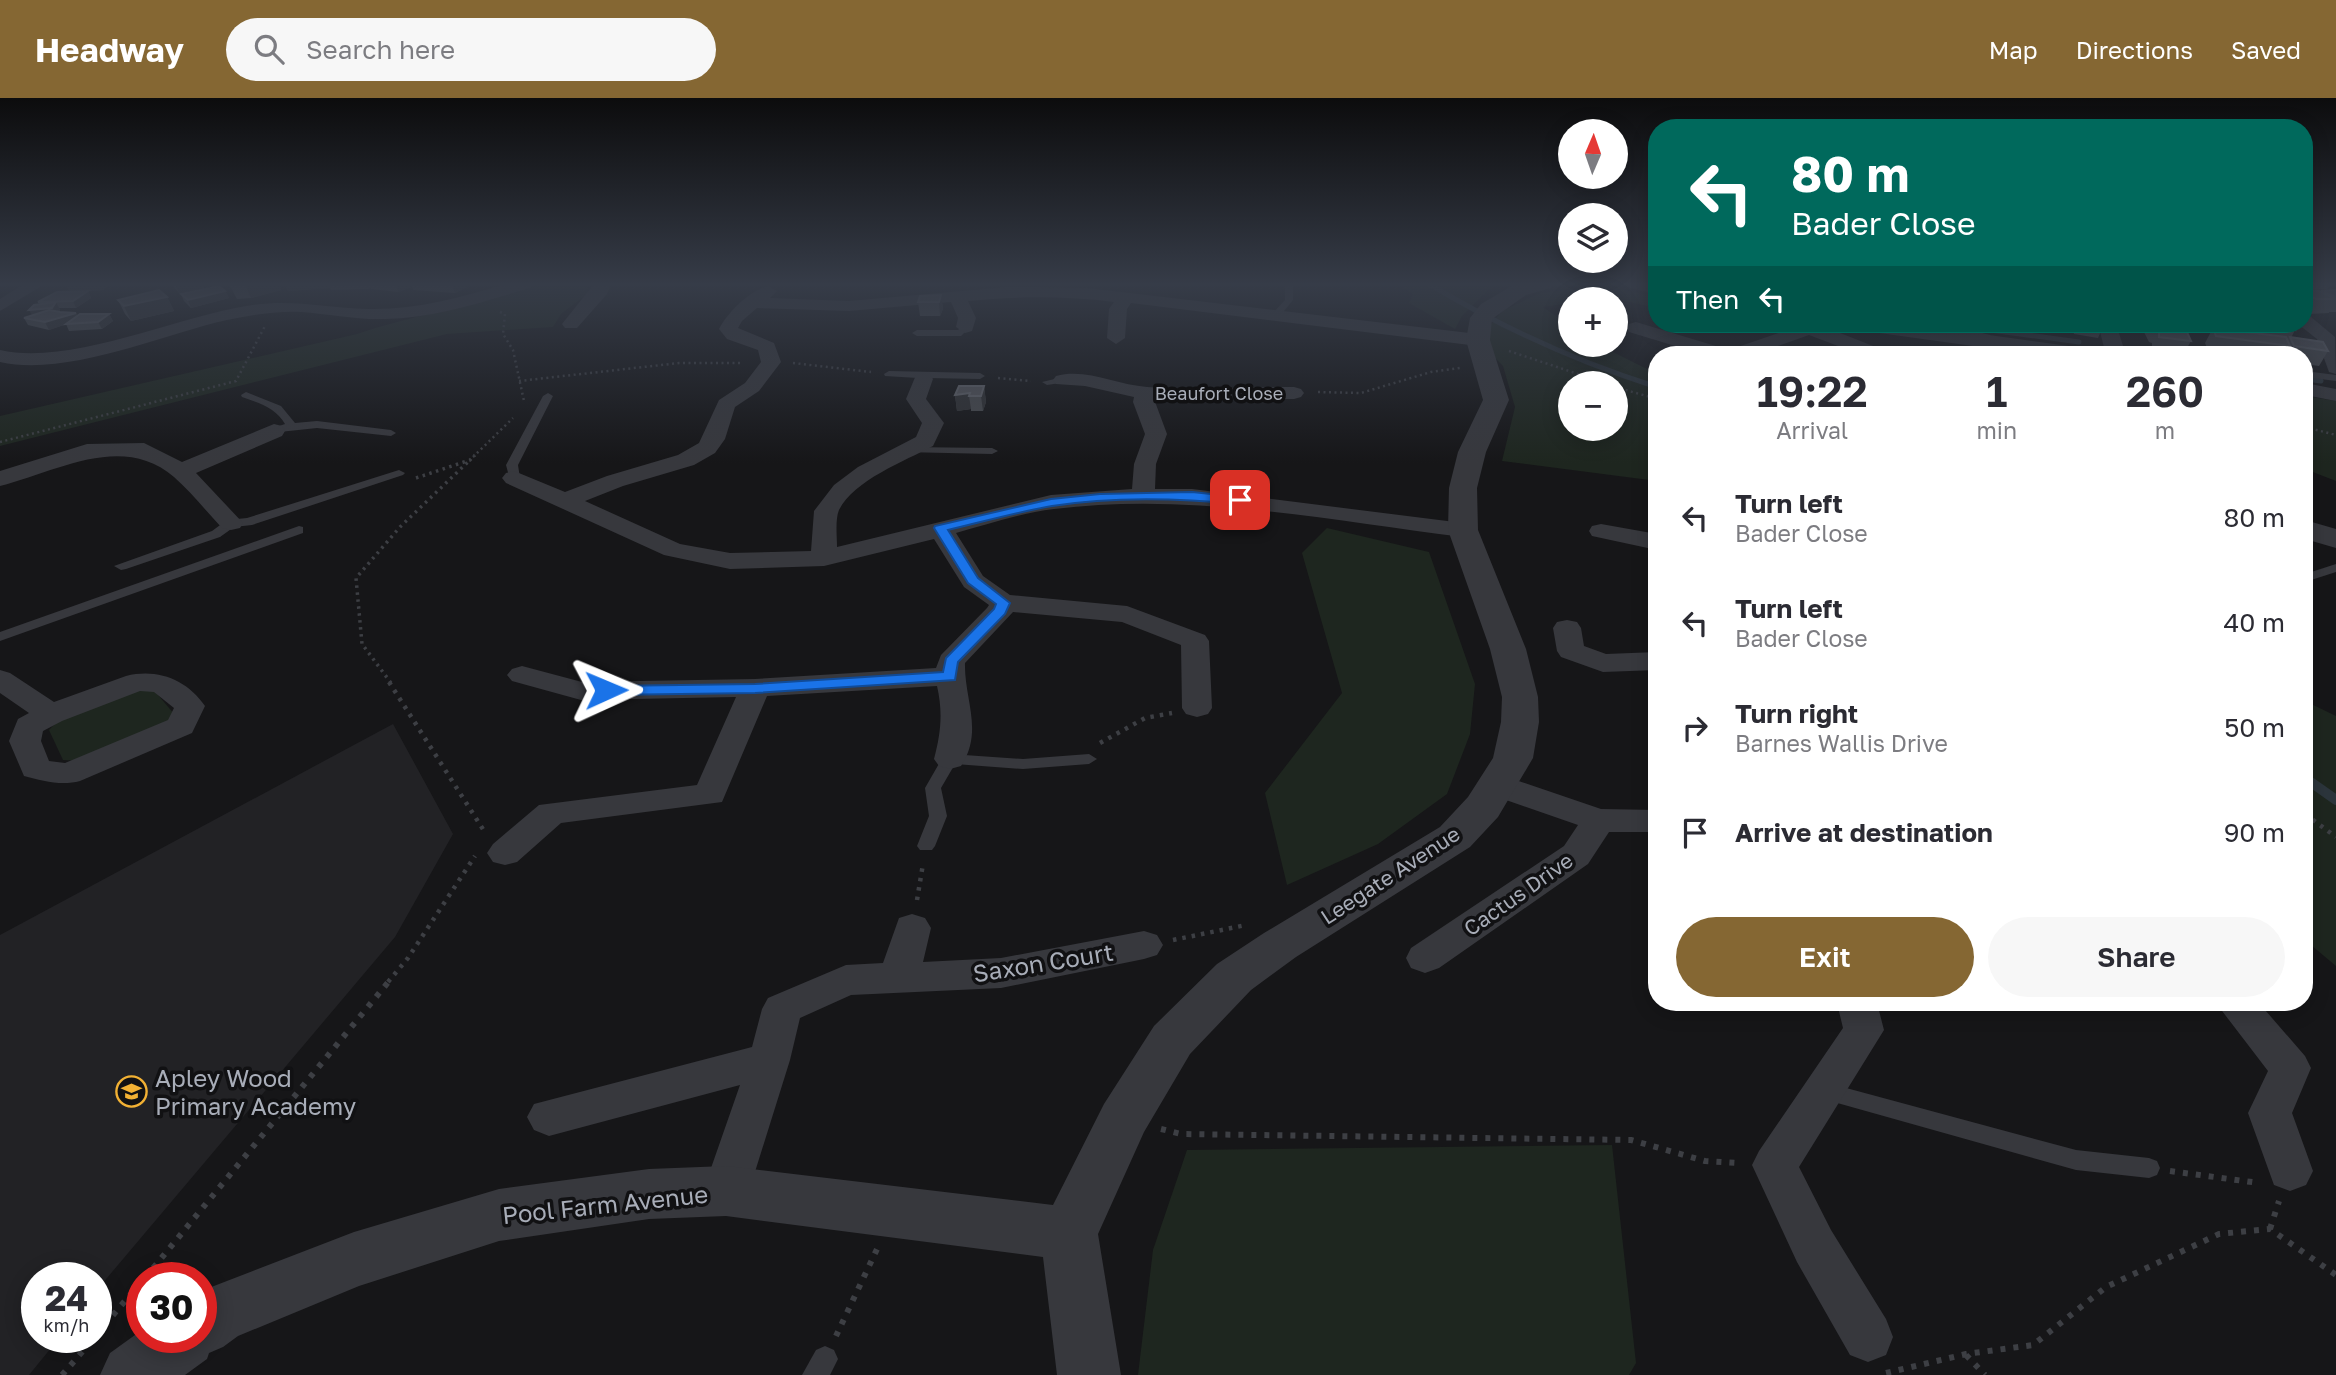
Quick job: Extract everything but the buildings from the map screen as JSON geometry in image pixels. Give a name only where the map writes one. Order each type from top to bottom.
[{"type":"street","points":[[3,359],[60,356],[112,344]]},
{"type":"street","points":[[566,500],[615,481],[686,460],[707,448],[714,439],[726,404],[752,387],[770,363],[767,347],[758,344]]},
{"type":"street","name":"Leegate Avenue","points":[[1069,1234],[1123,1120],[1172,1040],[1234,977],[1280,945],[1455,837],[1483,807],[1513,758],[1520,722],[1520,697],[1508,649],[1463,530],[1464,488],[1472,452],[1496,400],[1481,344]]},
{"type":"street","points":[[2328,344],[2336,368]]},
{"type":"street","points":[[824,558],[826,511],[842,490],[866,472],[925,441],[933,423],[916,399],[923,377]]},
{"type":"street","name":"Beaufort Close","points":[[1055,381],[1085,380],[1145,393],[1300,392]]},
{"type":"street","points":[[2313,391],[2336,395]]},
{"type":"street","name":"Beaufort Close","points":[[1143,495],[1145,464],[1156,434],[1143,402],[1145,393]]},
{"type":"street","points":[[181,471],[282,428]]},
{"type":"street","points":[[0,479],[86,451],[144,450],[181,471],[231,523]]},
{"type":"street","points":[[513,478],[673,550],[730,561],[824,558],[1051,502],[1143,495],[1240,500],[1347,517],[1463,530]]},
{"type":"street","points":[[940,528],[973,581],[1003,603],[1127,614],[1195,641],[1197,708]]},
{"type":"street","points":[[1601,531],[1648,540]]},
{"type":"street","points":[[2313,532],[2336,540]]},
{"type":"street","points":[[950,760],[957,732],[957,707],[950,676],[951,661],[1000,611],[1003,603]]},
{"type":"street","points":[[1567,628],[1571,651],[1603,663],[1648,661]]},
{"type":"street","points":[[522,675],[581,691],[755,688],[950,676]]},
{"type":"street","points":[[0,679],[51,714]]},
{"type":"street","points":[[137,682],[162,683],[190,706],[181,726],[68,774],[36,769],[25,741],[29,726],[51,714],[137,682]]},
{"type":"street","points":[[491,846],[551,813],[710,794],[755,688]]},
{"type":"street","points":[[1498,785],[1599,820],[1648,821]]},
{"type":"street","name":"Cactus Drive","points":[[1426,958],[1576,855],[1599,820]]},
{"type":"street","points":[[899,978],[912,928]]},
{"type":"street","name":"Saxon Court","points":[[726,1191],[769,1060],[782,1009],[846,980],[1001,973],[1144,945]]},
{"type":"street","points":[[1859,1011],[1864,1030],[1775,1165],[1814,1246],[1877,1355]]},
{"type":"street","points":[[2243,1011],[2290,1068],[2270,1113],[2280,1178]]},
{"type":"street","points":[[549,1116],[769,1060]]},
{"type":"street","name":"Pool Farm Avenue","points":[[217,1315],[354,1260],[499,1214],[649,1194],[726,1191],[1069,1234]]},
{"type":"street","points":[[1069,1234],[1089,1375]]},
{"type":"street","points":[[132,1375],[163,1353]]},
{"type":"lane","points":[[889,374],[923,377],[980,376]]},
{"type":"lane","points":[[2313,375],[2336,378]]},
{"type":"lane","points":[[246,395],[277,406],[286,415],[282,428],[311,423],[391,433]]},
{"type":"lane","points":[[513,478],[512,466],[548,396]]},
{"type":"lane","points":[[907,450],[992,451]]},
{"type":"lane","points":[[121,566],[216,534],[231,523],[248,522],[399,473]]},
{"type":"lane","points":[[0,637],[299,530]]},
{"type":"lane","points":[[2313,575],[2336,568]]},
{"type":"lane","points":[[926,846],[938,816],[933,788],[950,760],[1023,764],[1089,759]]},
{"type":"lane","points":[[1824,1091],[2076,1160],[2149,1168]]},
{"type":"path","points":[[0,442],[236,381],[256,344]]},
{"type":"path","points":[[1300,392],[1361,393],[1432,372],[1466,344]]},
{"type":"path","points":[[1503,344],[1574,371]]},
{"type":"path","points":[[519,381],[679,363],[812,364],[889,374]]},
{"type":"path","points":[[980,376],[1055,381]]},
{"type":"path","points":[[1628,391],[1648,396]]},
{"type":"path","points":[[2313,429],[2336,435]]},
{"type":"path","points":[[157,1262],[408,958],[491,846],[403,700],[362,644],[356,578],[400,527],[470,460]]},
{"type":"path","points":[[1089,759],[1095,746],[1145,718],[1197,708]]},
{"type":"path","points":[[2313,820],[2336,837]]},
{"type":"path","points":[[912,928],[926,846]]},
{"type":"path","points":[[1144,945],[1258,923],[1280,945]]},
{"type":"path","points":[[1123,1120],[1181,1134],[1631,1140],[1705,1161],[1775,1165]]},
{"type":"path","points":[[2149,1168],[2280,1178]]},
{"type":"path","points":[[820,1367],[894,1211]]},
{"type":"path","points":[[1877,1355],[1966,1354],[2033,1345],[2106,1287],[2219,1234],[2270,1229],[2336,1275]]},
{"type":"path","points":[[112,1317],[126,1300]]},
{"type":"path","points":[[62,1375],[81,1353]]},
{"type":"path","points":[[1966,1354],[1985,1375]]},
{"type":"shaded area","points":[[315,344],[409,344],[0,446],[0,416]]},
{"type":"shaded area","points":[[1481,344],[1558,344],[1558,357],[1623,357],[1648,370],[1648,480],[1502,461],[1515,407],[1503,366]]},
{"type":"shaded area","points":[[2313,397],[2336,401],[2336,481],[2313,472]]},
{"type":"shaded area","points":[[1327,528],[1429,552],[1475,684],[1470,734],[1447,794],[1378,844],[1287,885],[1265,793],[1342,693],[1302,553]]},
{"type":"shaded area","points":[[152,688],[175,715],[167,724],[80,761],[63,760],[49,730],[57,722],[97,702],[127,692]]},
{"type":"shaded area","points":[[2313,705],[2336,716],[2336,966],[2313,947]]},
{"type":"shaded area","name":"Apley Wood Primary Academy","points":[[393,724],[453,834],[395,937],[112,1272],[112,1262],[21,1262],[21,1353],[47,1353],[29,1375],[0,1375],[0,935]]},
{"type":"shaded area","points":[[1612,1145],[1636,1363],[1629,1375],[1138,1375],[1153,1250],[1187,1150]]},
{"type":"waterway","points":[[1544,344],[1648,384]]},
{"type":"waterway","points":[[2313,380],[2321,381]]},
{"type":"waterway","points":[[2313,784],[2336,800]]},
{"type":"place","name":"Apley Wood Primary Academy","points":[[132,1091]]},
{"type":"route","points":[[606,690],[755,688],[950,676],[951,661],[1000,611],[1003,603],[992,592],[973,581],[940,528],[1051,502],[1100,497],[1192,496],[1240,500]]}]
